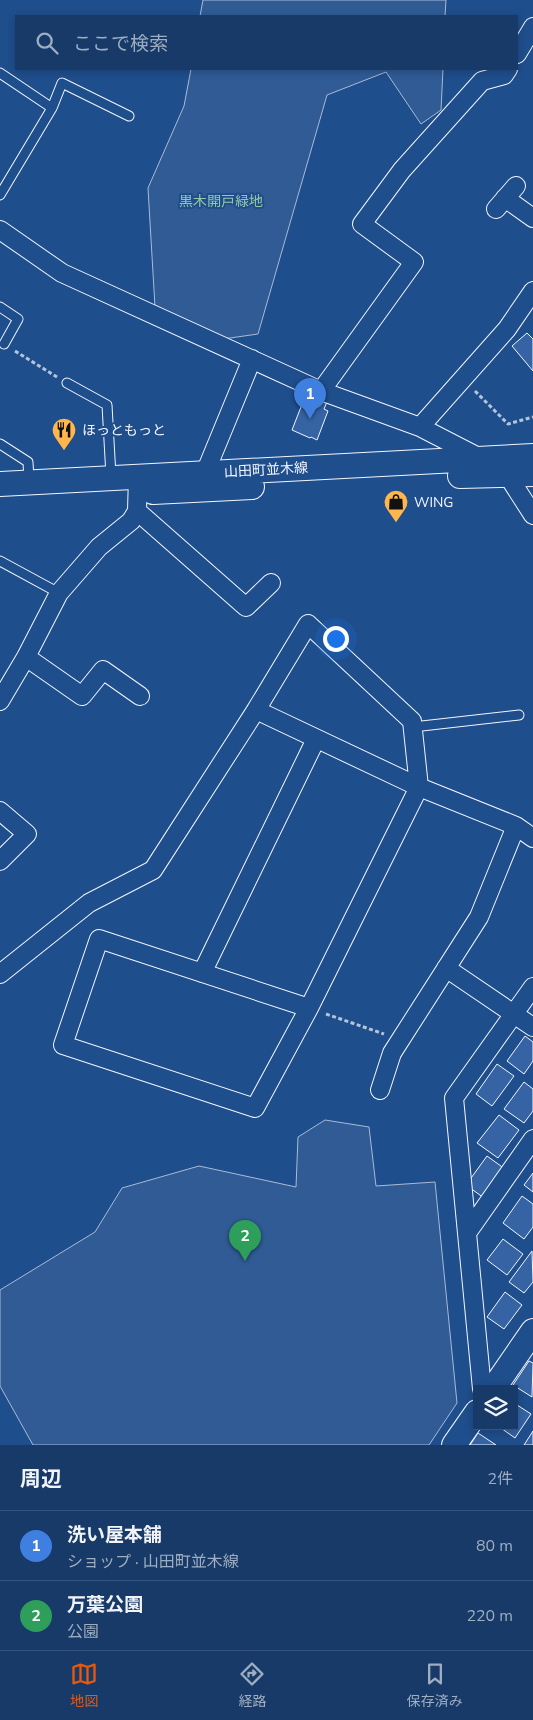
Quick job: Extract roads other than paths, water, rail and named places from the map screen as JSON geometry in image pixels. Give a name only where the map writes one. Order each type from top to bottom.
[{"type":"street","points":[[518,52],[533,26]]},
{"type":"street","points":[[321,391],[414,262],[362,224],[402,170],[482,81],[504,75],[507,70]]},
{"type":"street","points":[[506,198],[533,218]]},
{"type":"street","points":[[0,230],[62,273],[321,391],[420,428],[484,460],[508,476],[533,515]]},
{"type":"street","points":[[420,428],[507,329],[533,291]]},
{"type":"street","points":[[204,481],[252,359]]},
{"type":"street","name":"山田町並木線","points":[[0,500],[138,493],[204,481],[533,456]]},
{"type":"street","name":"山田町並木線","points":[[204,481],[533,474]]},
{"type":"street","name":"山田町並木線","points":[[0,484],[111,477],[138,493]]},
{"type":"street","points":[[138,493],[246,607],[271,583]]},
{"type":"street","points":[[0,701],[26,657],[59,593],[99,547],[131,520],[138,493]]},
{"type":"street","points":[[0,974],[89,903],[152,870],[256,710],[308,624],[412,721],[419,787],[309,1008],[255,1108],[63,1045],[99,939],[309,1008]]},
{"type":"street","points":[[26,657],[82,696],[103,670],[140,696]]},
{"type":"street","points":[[256,710],[419,787],[516,826],[533,838]]},
{"type":"street","points":[[202,972],[316,739]]},
{"type":"street","points":[[0,812],[27,834],[0,861]]},
{"type":"street","points":[[380,1090],[392,1053],[479,917],[516,826]]},
{"type":"street","points":[[446,968],[533,1027]]},
{"type":"street","points":[[482,1385],[454,1098],[533,987]]},
{"type":"street","points":[[467,1233],[533,1139]]},
{"type":"street","points":[[496,1385],[533,1331]]},
{"type":"street","points":[[454,1445],[473,1418]]},
{"type":"lane","points":[[0,74],[52,108]]},
{"type":"lane","points":[[0,195],[52,108],[62,84],[129,116]]},
{"type":"lane","points":[[0,307],[18,319],[4,344]]},
{"type":"lane","points":[[67,383],[107,404],[111,477]]},
{"type":"lane","points":[[0,444],[28,462],[29,482]]},
{"type":"lane","points":[[0,561],[59,593]]},
{"type":"lane","points":[[413,726],[519,715]]},
{"type":"place","name":"洗い屋本舗","points":[[310,419]]},
{"type":"place","name":"ほっともっと","points":[[64,451]]},
{"type":"place","name":"WING","points":[[396,523]]},
{"type":"place","name":"万葉公園","points":[[245,1261]]},
{"type":"park label","name":"黒木開戸緑地","points":[[221,201]]}]
